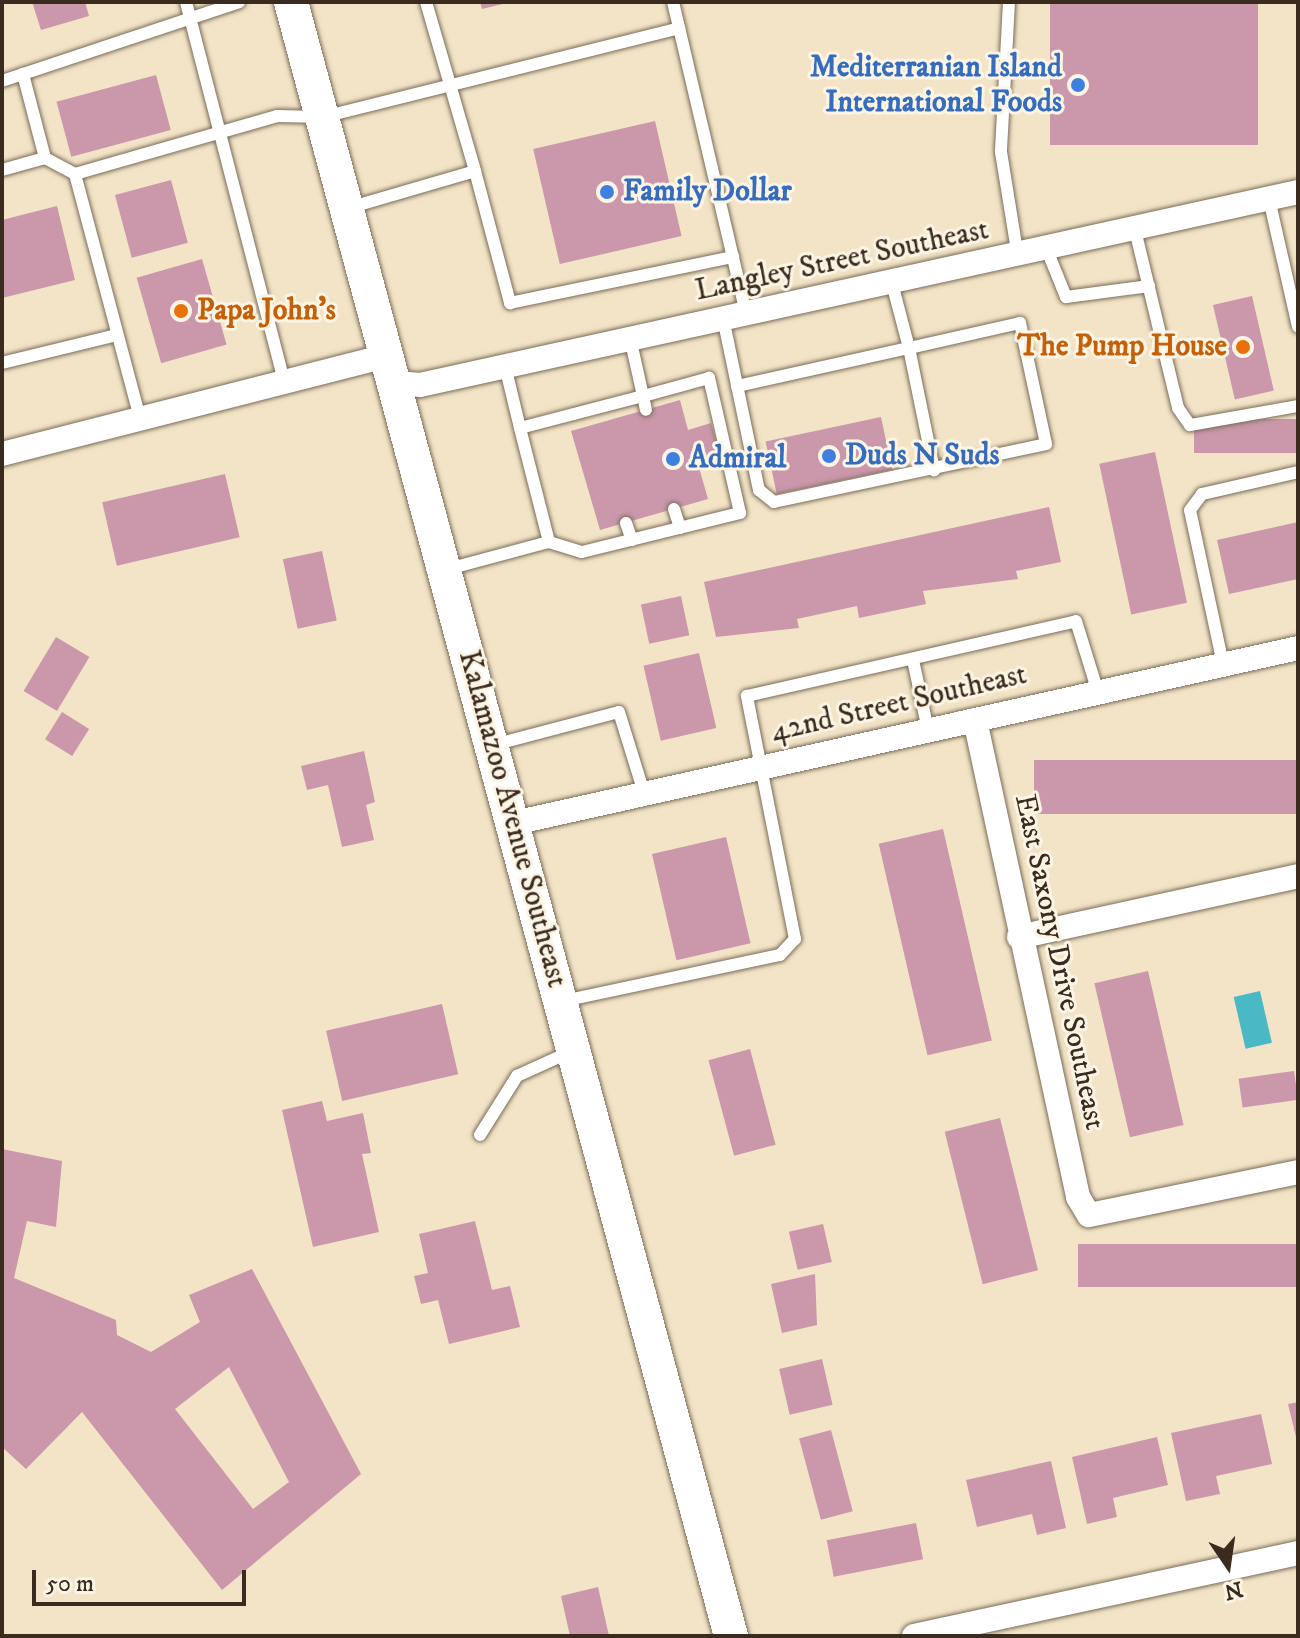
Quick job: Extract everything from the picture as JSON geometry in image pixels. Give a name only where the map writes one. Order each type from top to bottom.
[{"type":"main road","name":"Kalamazoo Avenue Southeast","points":[[291,2],[394,369],[731,1636]]},
{"type":"street","name":"Langley Street Southeast","points":[[2,454],[284,382],[394,369],[505,366],[1018,257],[1298,192]]},
{"type":"street","name":"42nd Street Southeast","points":[[514,823],[1298,648]]},
{"type":"street","name":"East Saxony Drive Southeast","points":[[975,720],[1019,937],[1078,1197],[1089,1215],[1298,1172]]},
{"type":"street","points":[[1019,937],[1298,876]]},
{"type":"street","points":[[914,1636],[1298,1553]]},
{"type":"lane","points":[[186,2],[284,382]]},
{"type":"lane","points":[[2,81],[239,2]]},
{"type":"lane","points":[[426,2],[510,303],[618,287],[733,257]]},
{"type":"lane","points":[[673,2],[733,257],[737,386],[759,490],[774,502],[1046,444],[1020,323],[737,386]]},
{"type":"lane","points":[[1009,2],[1001,152],[1018,257]]},
{"type":"lane","points":[[2,170],[45,158],[75,174],[277,116],[323,117],[679,28]]},
{"type":"lane","points":[[23,74],[45,158]]},
{"type":"lane","points":[[348,208],[475,171]]},
{"type":"lane","points":[[75,174],[140,419]]},
{"type":"lane","points":[[1269,199],[1298,327]]},
{"type":"lane","points":[[1135,230],[1178,408],[1190,425],[1298,406]]},
{"type":"lane","points":[[1047,250],[1066,297],[1149,286]]},
{"type":"lane","points":[[892,283],[934,470]]},
{"type":"lane","points":[[2,363],[117,335]]},
{"type":"lane","points":[[630,338],[645,403]]},
{"type":"lane","points":[[505,366],[549,542]]},
{"type":"lane","points":[[446,569],[549,542],[582,552],[740,513],[709,378],[645,403],[593,409],[520,428]]},
{"type":"lane","points":[[593,409],[597,423]]},
{"type":"lane","points":[[1223,664],[1190,510],[1202,494],[1298,472]]},
{"type":"lane","points":[[674,509],[680,528]]},
{"type":"lane","points":[[626,523],[632,540]]},
{"type":"lane","points":[[560,1002],[780,955],[795,939],[757,768],[747,696],[1076,621],[1098,692]]},
{"type":"lane","points":[[913,660],[928,730]]},
{"type":"lane","points":[[493,745],[619,712],[644,793]]},
{"type":"lane","points":[[480,1135],[517,1076],[573,1051]]},
{"type":"water","points":[[1260,991],[1272,1043],[1246,1049],[1234,997]]},
{"type":"building","points":[[32,2],[85,2],[89,16],[41,30]]},
{"type":"building","points":[[480,2],[507,2],[507,3],[482,9]]},
{"type":"building","points":[[1050,2],[1258,2],[1258,145],[1050,145]]},
{"type":"building","points":[[156,75],[171,130],[71,157],[57,102]]},
{"type":"building","name":"Family Dollar","points":[[655,121],[682,236],[560,264],[533,149]]},
{"type":"building","points":[[171,180],[188,243],[132,258],[115,195]]},
{"type":"building","points":[[57,206],[75,280],[2,298],[2,220]]},
{"type":"building","name":"Papa John's","points":[[202,259],[227,345],[161,363],[137,278]]},
{"type":"building","name":"The Pump House","points":[[1252,296],[1274,391],[1235,400],[1213,305]]},
{"type":"building","points":[[680,400],[688,430],[711,423],[723,464],[700,471],[708,499],[600,530],[571,431]]},
{"type":"building","name":"Duds N Suds","points":[[881,417],[892,470],[777,494],[766,442]]},
{"type":"building","points":[[1194,419],[1298,419],[1298,453],[1194,453]]},
{"type":"building","points":[[1155,452],[1187,603],[1131,614],[1099,464]]},
{"type":"building","points":[[225,474],[240,537],[117,566],[102,502]]},
{"type":"building","points":[[1049,507],[1061,562],[1016,571],[1018,579],[923,591],[926,604],[859,618],[857,606],[797,619],[799,628],[716,637],[704,582]]},
{"type":"building","points":[[1298,522],[1298,579],[1229,594],[1217,540]]},
{"type":"building","points":[[322,551],[337,620],[298,629],[283,559]]},
{"type":"building","points":[[681,596],[689,635],[649,644],[641,605]]},
{"type":"building","points":[[56,637],[89,657],[57,711],[24,691]]},
{"type":"building","points":[[699,653],[716,728],[661,741],[643,666]]},
{"type":"building","points":[[62,712],[89,729],[72,756],[45,739]]},
{"type":"building","points":[[364,751],[375,802],[366,805],[374,840],[342,847],[328,785],[307,790],[301,766]]},
{"type":"building","points":[[1034,760],[1298,760],[1298,814],[1034,814]]},
{"type":"building","points":[[943,829],[992,1040],[928,1055],[879,844]]},
{"type":"building","points":[[726,837],[751,943],[676,960],[652,854]]},
{"type":"building","points":[[1148,971],[1184,1125],[1130,1137],[1094,983]]},
{"type":"building","points":[[442,1004],[458,1074],[342,1101],[326,1031]]},
{"type":"building","points":[[750,1049],[776,1145],[734,1156],[708,1060]]},
{"type":"building","points":[[1294,1071],[1298,1100],[1243,1108],[1239,1079]]},
{"type":"building","points":[[322,1101],[327,1121],[363,1113],[371,1153],[362,1154],[379,1232],[313,1247],[282,1110]]},
{"type":"building","points":[[1000,1118],[1038,1270],[983,1284],[945,1132]]},
{"type":"building","points":[[2,1149],[62,1161],[56,1227],[27,1221],[14,1278],[116,1320],[117,1335],[151,1352],[200,1322],[189,1295],[252,1269],[361,1474],[222,1590],[82,1412],[26,1469],[2,1447]],"holes":[[[229,1367],[289,1482],[253,1509],[175,1409]]]},
{"type":"building","points":[[475,1221],[492,1290],[510,1286],[520,1327],[449,1344],[438,1300],[421,1304],[414,1276],[428,1273],[419,1234]]},
{"type":"building","points":[[823,1224],[832,1262],[798,1270],[789,1232]]},
{"type":"building","points":[[1078,1244],[1298,1244],[1298,1287],[1078,1287]]},
{"type":"building","points":[[815,1274],[817,1325],[782,1333],[771,1284]]},
{"type":"building","points":[[822,1359],[833,1405],[790,1415],[779,1369]]},
{"type":"building","points":[[1298,1402],[1298,1441],[1297,1441],[1288,1404]]},
{"type":"building","points":[[1261,1414],[1272,1464],[1216,1476],[1220,1494],[1186,1501],[1171,1433]]},
{"type":"building","points":[[831,1430],[853,1511],[821,1520],[799,1439]]},
{"type":"building","points":[[1157,1437],[1168,1485],[1113,1498],[1117,1517],[1087,1524],[1072,1457]]},
{"type":"building","points":[[1051,1461],[1066,1528],[1037,1535],[1032,1514],[977,1527],[966,1480]]},
{"type":"building","points":[[916,1523],[923,1559],[834,1577],[827,1540]]},
{"type":"building","points":[[598,1587],[609,1636],[570,1636],[561,1596]]},
{"type":"place","name":"Mediterranian Island International Foods","points":[[1078,85]]},
{"type":"place","name":"Family Dollar","points":[[607,192]]},
{"type":"place","name":"Papa John's","points":[[181,311]]},
{"type":"place","name":"The Pump House","points":[[1243,347]]},
{"type":"place","name":"Duds N Suds","points":[[829,456]]},
{"type":"place","name":"Admiral","points":[[673,459]]}]
